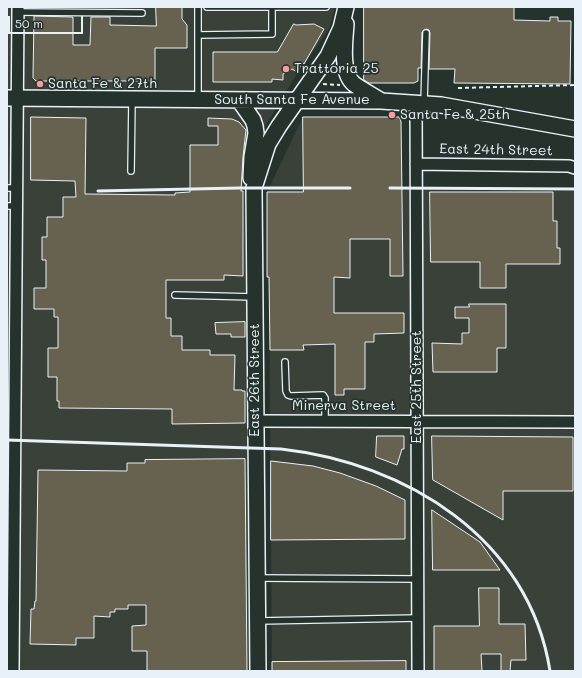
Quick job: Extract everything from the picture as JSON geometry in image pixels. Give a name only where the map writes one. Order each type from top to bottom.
[{"type":"main road","points":[[297,101],[328,56],[341,28],[346,7]]},
{"type":"main road","points":[[346,7],[345,64],[347,74],[354,84],[381,101]]},
{"type":"main road","name":"South Santa Fe Avenue","points":[[12,98],[381,101],[420,103],[464,108],[575,128]]},
{"type":"main road","points":[[239,100],[253,120],[256,133],[251,173],[254,206]]},
{"type":"main road","name":"East 26th Street","points":[[258,671],[254,188],[268,144],[297,101]]},
{"type":"street","points":[[13,671],[11,419],[13,250],[11,188],[12,98],[18,10]]},
{"type":"street","name":"East 25th Street","points":[[418,671],[416,164],[420,103]]},
{"type":"street","name":"East 24th Street","points":[[416,164],[570,166],[575,168]]},
{"type":"street","name":"Minerva Street","points":[[256,421],[575,422]]},
{"type":"lane","points":[[198,7],[198,100]]},
{"type":"lane","points":[[207,7],[326,7]]},
{"type":"lane","points":[[198,35],[272,34],[272,8]]},
{"type":"lane","points":[[18,10],[142,13]]},
{"type":"lane","points":[[420,103],[426,33]]},
{"type":"lane","points":[[131,171],[132,99]]},
{"type":"lane","points":[[175,295],[255,297]]},
{"type":"lane","points":[[285,362],[286,391],[288,394],[291,396],[323,395],[325,398],[325,421]]},
{"type":"lane","points":[[257,578],[418,578]]},
{"type":"lane","points":[[257,621],[418,618]]},
{"type":"path","points":[[458,88],[575,84]]},
{"type":"path","points":[[325,85],[346,85]]},
{"type":"shaded area","points":[[7,7],[335,7],[329,29],[293,80],[257,140],[245,195],[249,671],[7,671]]},
{"type":"shaded area","points":[[303,117],[399,117],[401,121],[403,190],[575,191],[575,671],[272,671],[267,192]]},
{"type":"building","points":[[156,7],[182,7],[182,19],[187,25],[187,48],[155,48],[155,81],[36,81],[33,78],[34,16],[73,17],[73,45],[90,45],[91,17],[110,17],[110,25],[156,26]]},
{"type":"building","points":[[364,7],[514,7],[514,20],[550,21],[550,17],[558,17],[558,21],[571,21],[570,84],[454,83],[455,69],[429,69],[430,33],[429,30],[426,29],[422,32],[421,68],[418,68],[418,81],[414,83],[369,83],[364,80]]},
{"type":"building","points":[[294,24],[314,24],[324,29],[304,64],[302,63],[297,72],[292,69],[283,74],[283,80],[272,79],[272,82],[213,82],[213,52],[277,52]]},
{"type":"building","points":[[31,117],[86,118],[85,194],[175,195],[175,193],[190,192],[190,145],[218,145],[218,126],[208,126],[208,118],[232,119],[239,122],[246,130],[241,191],[243,191],[243,276],[224,275],[224,280],[166,280],[166,318],[171,318],[171,336],[182,336],[182,350],[210,350],[210,355],[235,355],[234,390],[245,391],[245,423],[172,424],[172,409],[59,408],[59,401],[57,401],[57,377],[48,377],[48,348],[58,348],[58,317],[54,317],[54,309],[34,309],[34,288],[46,288],[46,260],[42,260],[42,237],[47,237],[47,217],[63,217],[63,197],[76,197],[75,181],[31,180]]},
{"type":"building","points":[[303,117],[399,117],[401,121],[403,276],[390,276],[390,239],[350,239],[350,278],[334,277],[334,313],[404,313],[404,333],[374,334],[374,342],[365,342],[365,389],[344,389],[344,395],[335,395],[335,344],[303,345],[304,350],[270,350],[269,277],[267,277],[267,192],[303,192]]},
{"type":"building","points":[[430,192],[553,192],[553,221],[557,221],[557,248],[560,248],[560,264],[506,264],[506,288],[480,288],[480,262],[431,262]]},
{"type":"building","points":[[469,304],[506,304],[506,348],[497,348],[497,372],[433,372],[432,343],[462,344],[462,333],[469,333],[469,318],[455,318],[455,307],[469,307]]},
{"type":"building","points":[[245,322],[245,337],[231,337],[231,334],[216,334],[215,323]]},
{"type":"building","points":[[377,436],[404,436],[404,449],[402,449],[397,465],[376,457]]},
{"type":"building","points":[[432,436],[573,437],[573,491],[503,491],[503,520],[433,480]]},
{"type":"building","points":[[245,459],[247,671],[147,671],[147,651],[132,651],[132,626],[146,625],[146,605],[128,605],[128,609],[115,609],[115,612],[110,612],[110,617],[94,616],[94,638],[76,638],[76,645],[30,644],[31,609],[34,609],[36,601],[38,470],[127,471],[127,463],[145,463],[145,460]]},
{"type":"building","points":[[271,461],[313,466],[340,473],[376,486],[405,500],[405,539],[271,540]]},
{"type":"building","points":[[432,510],[480,542],[500,570],[433,570]]},
{"type":"building","points":[[479,588],[499,588],[499,624],[525,624],[526,660],[511,660],[510,671],[501,671],[501,654],[481,654],[482,671],[434,671],[434,626],[479,626]]},
{"type":"building","points":[[406,661],[406,671],[272,671],[272,662]]},
{"type":"railway","points":[[98,191],[239,188],[350,188]]},
{"type":"railway","points":[[390,188],[575,189]]},
{"type":"railway","points":[[7,440],[281,449],[328,457],[373,471],[416,490],[454,515],[489,546],[517,582],[538,624],[550,671]]},
{"type":"place","name":"Trattoria 25","points":[[286,69]]},
{"type":"place","name":"Santa Fe & 27th","points":[[40,84]]},
{"type":"place","name":"Santa Fe & 25th","points":[[392,115]]}]
